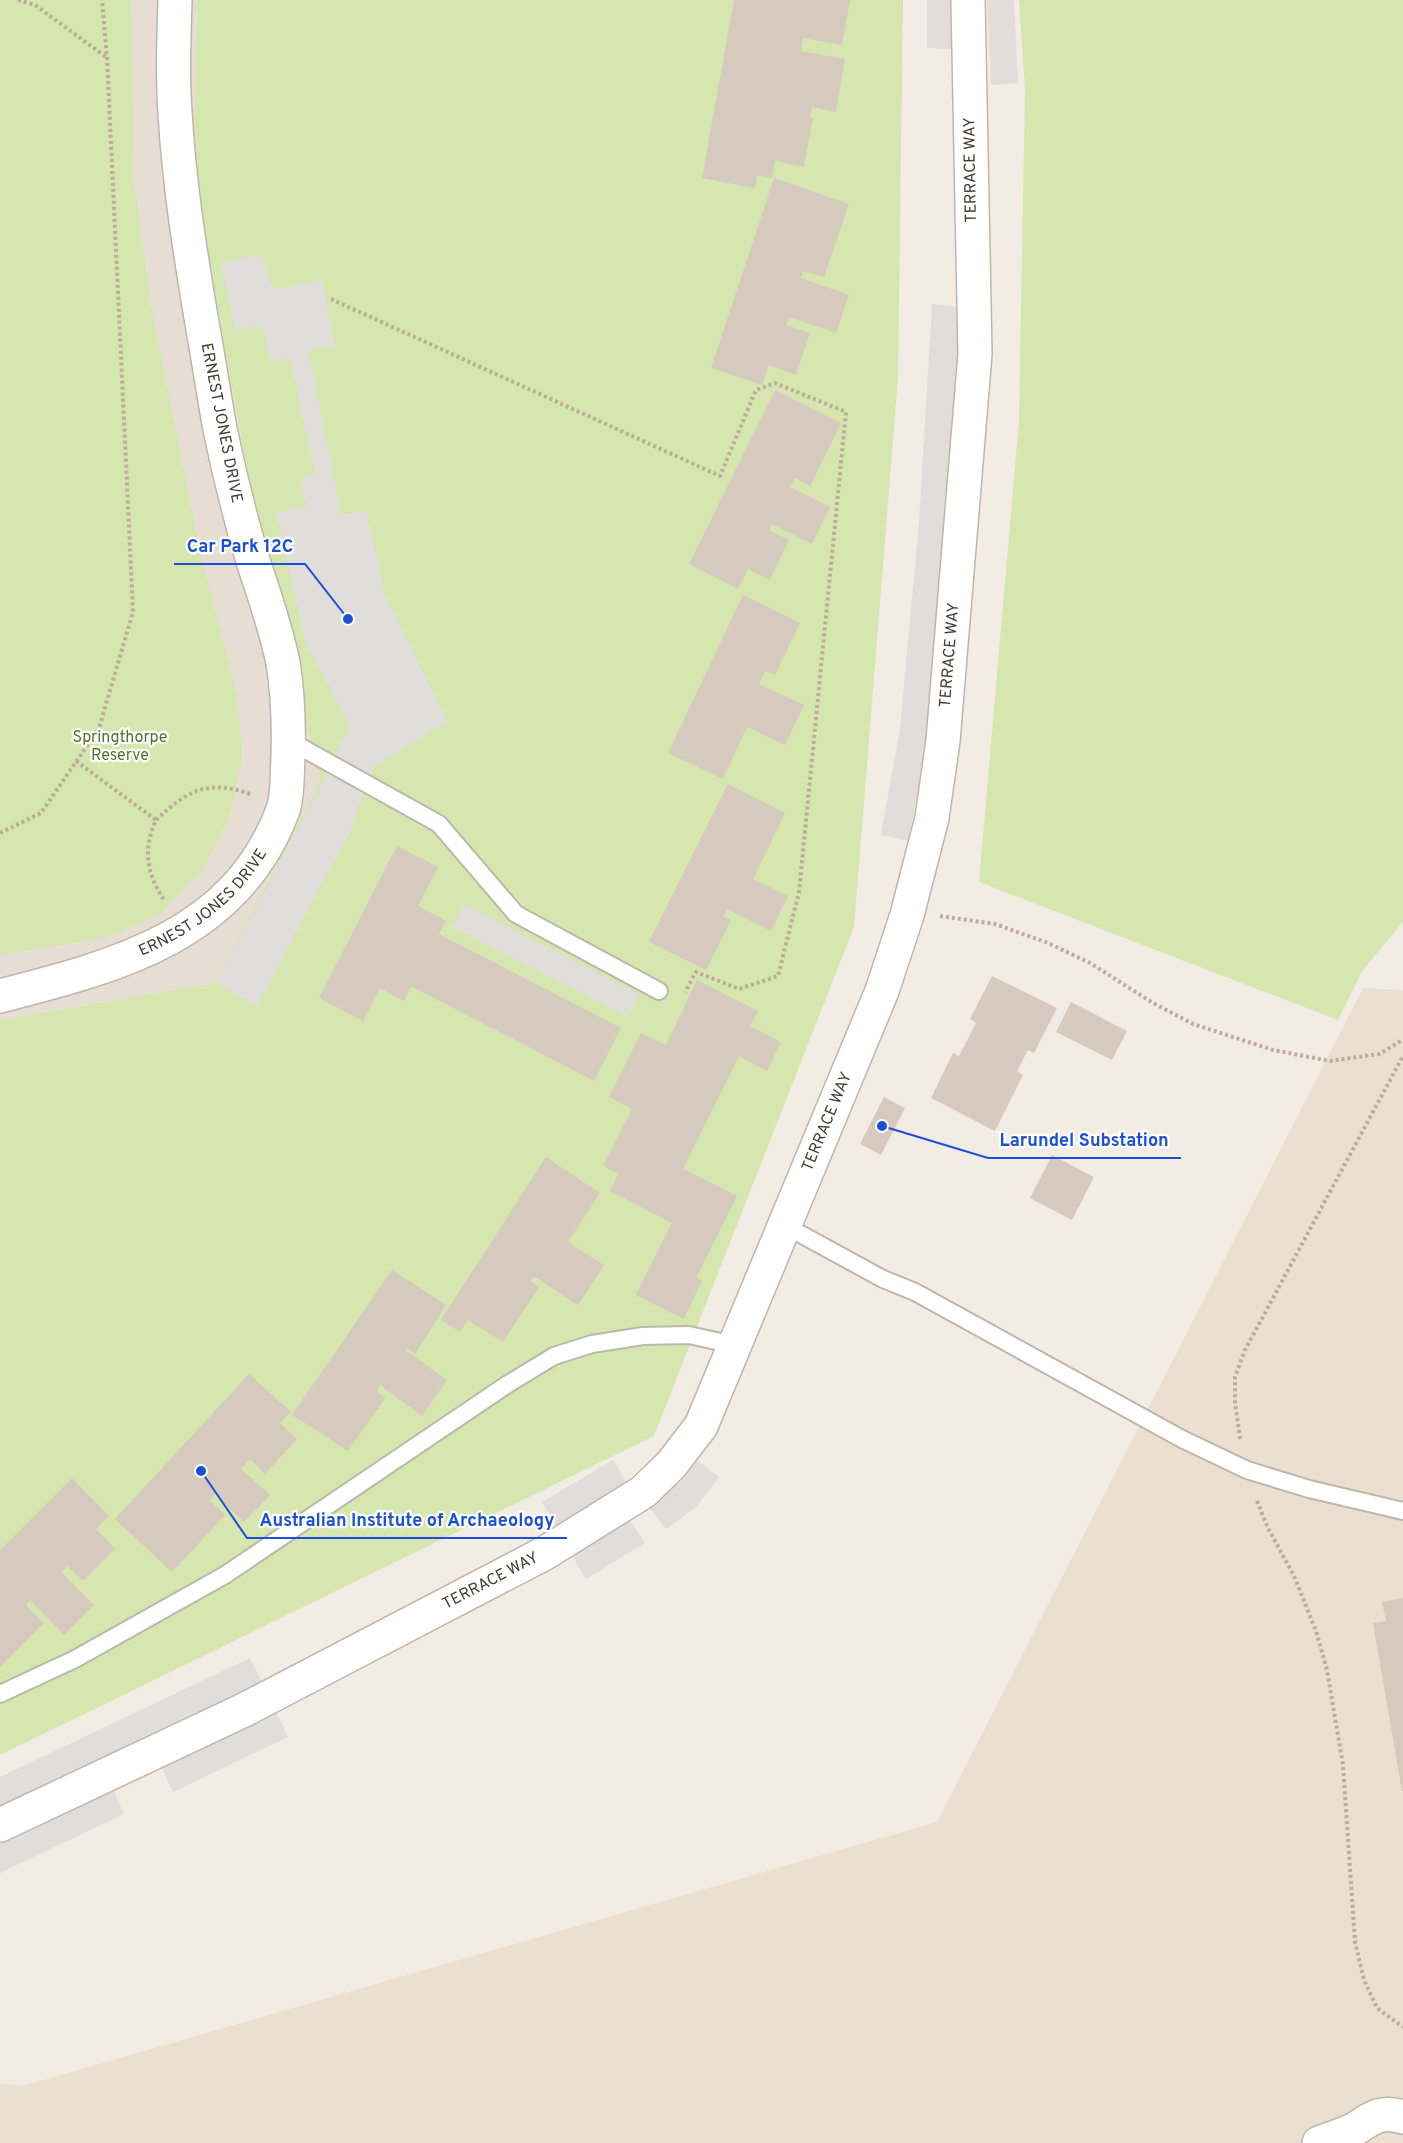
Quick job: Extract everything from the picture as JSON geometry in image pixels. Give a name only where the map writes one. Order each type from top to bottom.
[{"type":"street","name":"ERNEST JONES DRIVE","points":[[0,996],[84,974],[126,960],[184,931],[231,893],[255,864],[273,833],[284,806],[288,740],[283,665],[275,629],[241,519],[220,429],[194,275],[179,165],[173,79],[175,0]]},
{"type":"street","name":"TERRACE WAY","points":[[0,1826],[244,1710],[545,1553],[643,1492],[671,1465],[701,1426],[882,991],[907,915],[932,818],[943,741],[975,354],[968,0]]},
{"type":"street","points":[[1319,2143],[1350,2136],[1366,2120],[1379,2115],[1394,2114],[1403,2117]]},
{"type":"lane","points":[[288,740],[439,824],[516,914],[660,991]]},
{"type":"lane","points":[[784,1225],[883,1279],[915,1292],[1182,1439],[1247,1470],[1309,1489],[1403,1511]]},
{"type":"lane","points":[[0,1694],[75,1659],[225,1575],[498,1391],[554,1356],[592,1344],[643,1336],[688,1335],[735,1345]]},
{"type":"path","points":[[18,0],[36,5],[107,58]]},
{"type":"path","points":[[0,833],[40,813],[99,728],[133,612],[107,58],[102,0]]},
{"type":"path","points":[[331,299],[720,476],[756,390],[775,383],[846,412],[799,892],[778,976],[739,989],[696,972],[680,1001],[660,991]]},
{"type":"path","points":[[76,761],[156,820]]},
{"type":"path","points":[[184,931],[160,895],[150,871],[147,854],[149,835],[156,820],[178,799],[196,790],[219,786],[284,806]]},
{"type":"path","points":[[907,915],[945,916],[995,924],[1048,943],[1090,963],[1154,1003],[1193,1024],[1273,1050],[1330,1061],[1379,1054],[1403,1040]]},
{"type":"path","points":[[1403,1056],[1245,1350],[1234,1377],[1235,1402],[1247,1470],[1256,1500],[1294,1576],[1316,1630],[1327,1670],[1343,1765],[1355,1942],[1364,1980],[1377,2008],[1403,2027]]},
{"type":"shaded area","name":"Springthorpe Reserve","points":[[0,0],[197,0],[193,180],[256,515],[320,782],[215,983],[0,1020]]},
{"type":"shaded area","points":[[927,0],[956,0],[955,49],[927,48]]},
{"type":"shaded area","points":[[987,0],[1014,0],[1018,83],[991,85]]},
{"type":"shaded area","points":[[261,254],[273,287],[277,289],[322,279],[335,346],[308,350],[341,515],[366,510],[385,595],[447,721],[374,767],[349,833],[257,1006],[216,983],[323,781],[350,725],[305,642],[276,512],[306,506],[300,478],[315,475],[291,363],[287,359],[271,362],[262,326],[235,330],[221,263]]},
{"type":"shaded area","points":[[932,304],[961,307],[953,440],[927,745],[908,841],[881,835],[900,728],[919,523]]},
{"type":"shaded area","points":[[464,904],[640,995],[628,1017],[453,927]]},
{"type":"shaded area","points":[[1363,988],[1403,990],[1403,2143],[0,2143],[0,2083],[23,2086],[937,1822]]},
{"type":"shaded area","points":[[613,1460],[628,1485],[557,1527],[542,1502]]},
{"type":"shaded area","points":[[698,1461],[719,1477],[697,1506],[666,1529],[649,1507],[630,1520],[645,1543],[586,1579],[571,1554],[681,1482]]},
{"type":"shaded area","points":[[250,1658],[288,1737],[173,1792],[161,1766],[113,1789],[124,1814],[0,1873],[0,1777]]},
{"type":"green space","name":"Springthorpe Reserve","points":[[0,0],[131,0],[134,181],[151,305],[200,551],[238,700],[242,759],[229,819],[200,873],[160,914],[107,937],[0,955]]},
{"type":"green space","points":[[197,0],[903,0],[898,378],[854,927],[654,1436],[0,1755],[0,1020],[215,983],[320,782],[256,515],[193,180]]},
{"type":"green space","points":[[1019,0],[1403,0],[1403,922],[1362,971],[1338,1020],[979,882],[1019,421],[1025,90]]},
{"type":"building","points":[[734,0],[850,0],[842,45],[803,38],[801,51],[845,59],[836,112],[812,107],[810,117],[813,118],[804,167],[775,161],[772,178],[757,175],[755,188],[702,178]]},
{"type":"building","points":[[774,178],[849,204],[824,277],[803,271],[801,278],[849,295],[836,333],[789,317],[786,325],[810,333],[796,375],[769,365],[762,385],[711,368]]},
{"type":"building","points":[[775,390],[841,423],[810,486],[795,478],[790,487],[830,507],[812,544],[772,524],[769,530],[789,540],[770,580],[748,569],[738,589],[689,564]]},
{"type":"building","points":[[743,595],[800,623],[775,675],[765,671],[759,684],[804,705],[785,745],[747,727],[723,779],[668,753]]},
{"type":"building","points":[[728,784],[785,813],[753,879],[788,896],[771,931],[727,909],[723,917],[731,920],[706,970],[649,942]]},
{"type":"building","points":[[397,846],[438,867],[418,906],[446,921],[439,934],[621,1028],[594,1081],[411,986],[404,1001],[380,988],[363,1021],[319,998]]},
{"type":"building","points":[[992,976],[1057,1008],[1034,1053],[1028,1050],[1017,1071],[1023,1075],[995,1131],[931,1098],[953,1053],[959,1056],[976,1023],[970,1019]]},
{"type":"building","points":[[697,980],[758,1011],[750,1026],[781,1042],[767,1071],[739,1056],[683,1169],[737,1196],[696,1278],[702,1281],[684,1319],[636,1295],[672,1223],[610,1191],[618,1174],[603,1166],[632,1109],[609,1097],[641,1033],[666,1045]]},
{"type":"building","points":[[1071,1002],[1127,1031],[1112,1060],[1056,1032]]},
{"type":"building","points":[[884,1097],[905,1108],[881,1155],[860,1144]]},
{"type":"building","points":[[1052,1155],[1094,1177],[1072,1220],[1030,1198]]},
{"type":"building","points":[[546,1157],[600,1193],[568,1242],[604,1265],[578,1305],[534,1276],[531,1281],[539,1287],[503,1342],[468,1320],[460,1332],[441,1320]]},
{"type":"building","points":[[392,1270],[446,1305],[415,1354],[408,1349],[406,1351],[447,1380],[422,1416],[380,1385],[377,1392],[385,1398],[348,1451],[292,1415]]},
{"type":"building","points":[[249,1374],[291,1412],[280,1423],[297,1439],[265,1474],[250,1459],[241,1469],[270,1495],[244,1522],[215,1494],[210,1501],[225,1515],[172,1572],[115,1519]]},
{"type":"building","points":[[72,1478],[109,1516],[96,1529],[115,1549],[83,1581],[67,1566],[61,1572],[94,1605],[64,1635],[30,1600],[26,1605],[44,1623],[0,1667],[0,1550]]},
{"type":"building","points":[[1403,1598],[1402,1791],[1373,1623],[1386,1621],[1382,1602]]},
{"type":"place","name":"Car Park 12C","points":[[348,619]]},
{"type":"place","name":"Larundel Substation","points":[[882,1126]]},
{"type":"place","name":"Australian Institute of Archaeology","points":[[201,1471]]}]
